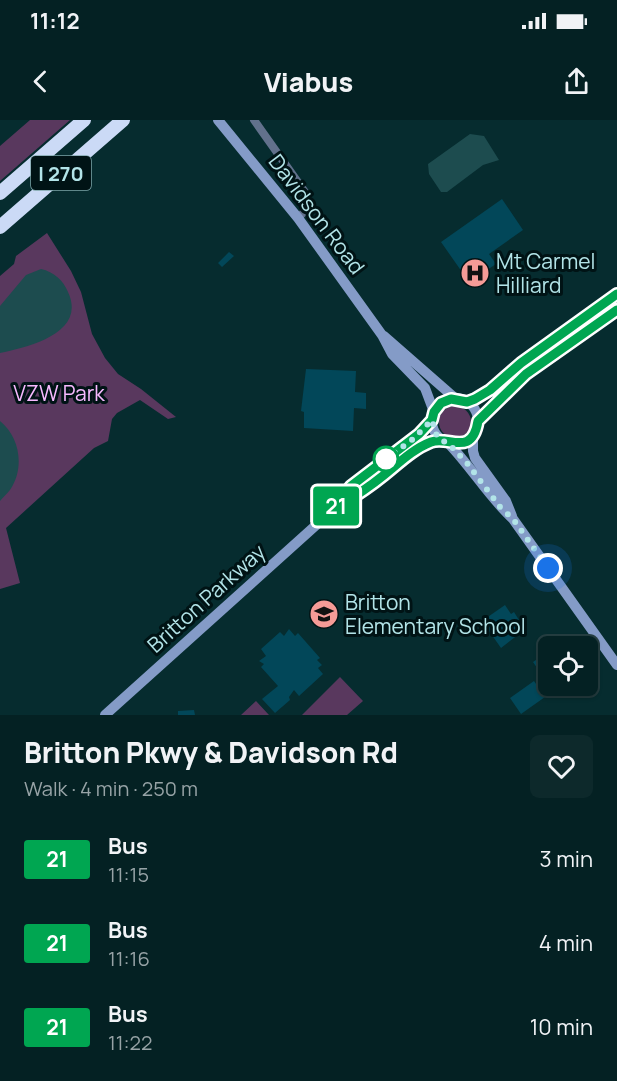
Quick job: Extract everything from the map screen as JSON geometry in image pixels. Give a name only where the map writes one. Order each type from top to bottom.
[{"type":"highway","name":"I 270","points":[[0,193],[84,120]]},
{"type":"highway","name":"I 270","points":[[0,227],[123,120]]},
{"type":"main road","name":"Davidson Road","points":[[218,120],[298,218],[382,335],[392,354],[425,388],[433,416]]},
{"type":"main road","points":[[617,294],[521,363],[490,390],[462,400],[441,403],[433,416],[433,428],[467,463],[500,507],[513,519],[617,665]]},
{"type":"main road","points":[[513,519],[506,501],[479,465],[473,452],[473,435],[478,421],[526,374],[617,310]]},
{"type":"main road","name":"Davidson Road","points":[[382,335],[462,400]]},
{"type":"main road","points":[[462,400],[473,407],[478,421]]},
{"type":"main road","name":"Britton Parkway","points":[[334,509],[351,486],[413,439],[433,416]]},
{"type":"main road","points":[[445,442],[463,443],[473,435]]},
{"type":"main road","name":"Britton Parkway","points":[[105,715],[334,509],[357,495],[414,451],[428,443],[445,442]]},
{"type":"street","points":[[254,120],[305,192],[309,204],[298,218]]},
{"type":"green space","points":[[30,120],[70,120],[0,181],[0,146]]},
{"type":"green space","name":"VZW Park","points":[[47,233],[71,271],[81,292],[92,334],[105,358],[118,374],[176,417],[168,419],[140,400],[117,413],[112,419],[108,441],[94,448],[6,528],[20,583],[0,589],[0,276],[14,264],[16,256]]},
{"type":"green space","points":[[455,406],[466,411],[471,422],[466,433],[455,438],[444,433],[439,422],[444,411]]},
{"type":"green space","points":[[340,677],[363,701],[347,715],[302,715]]},
{"type":"green space","points":[[256,701],[269,715],[241,715]]},
{"type":"water","points":[[470,134],[484,136],[499,160],[483,165],[447,192],[441,192],[429,174],[428,164]]},
{"type":"water","points":[[41,269],[54,274],[66,288],[72,306],[69,318],[52,336],[26,347],[0,353],[0,306],[26,275]]},
{"type":"water","points":[[0,421],[12,435],[19,463],[15,481],[0,501]]},
{"type":"building","points":[[502,199],[523,230],[489,254],[496,264],[484,272],[477,262],[462,272],[441,242]]},
{"type":"building","points":[[229,252],[234,256],[222,267],[218,263]]},
{"type":"building","points":[[306,369],[356,371],[355,392],[366,393],[366,409],[354,408],[353,431],[304,428],[304,412],[301,411]]},
{"type":"building","points":[[505,605],[511,614],[514,612],[523,631],[501,648],[482,621]]},
{"type":"building","name":"Britton Elementary School","points":[[289,629],[295,636],[298,633],[320,658],[317,660],[322,665],[318,668],[323,674],[299,696],[294,690],[289,697],[290,700],[275,713],[262,699],[278,686],[261,667],[264,664],[259,661],[266,656],[261,649],[280,632],[284,636]]},
{"type":"building","points":[[538,659],[538,669],[533,662]]},
{"type":"building","points":[[534,681],[538,687],[538,696],[545,697],[521,714],[510,698]]},
{"type":"building","points":[[194,710],[195,715],[178,715],[178,711]]},
{"type":"bus line","name":"21","points":[[617,294],[521,363],[490,390],[467,402],[451,399],[441,403],[434,412],[432,420],[419,434],[351,486],[334,509],[428,443],[441,440],[449,444],[456,444],[468,440],[477,429],[478,421],[484,414],[526,374],[617,310]]},
{"type":"place","name":"Mt Carmel Hilliard","points":[[475,273]]},
{"type":"place","name":"Britton Elementary School","points":[[324,614]]},
{"type":"route","points":[[386,459],[419,434],[432,420],[436,434],[467,463],[500,507],[513,519],[548,568]]}]
